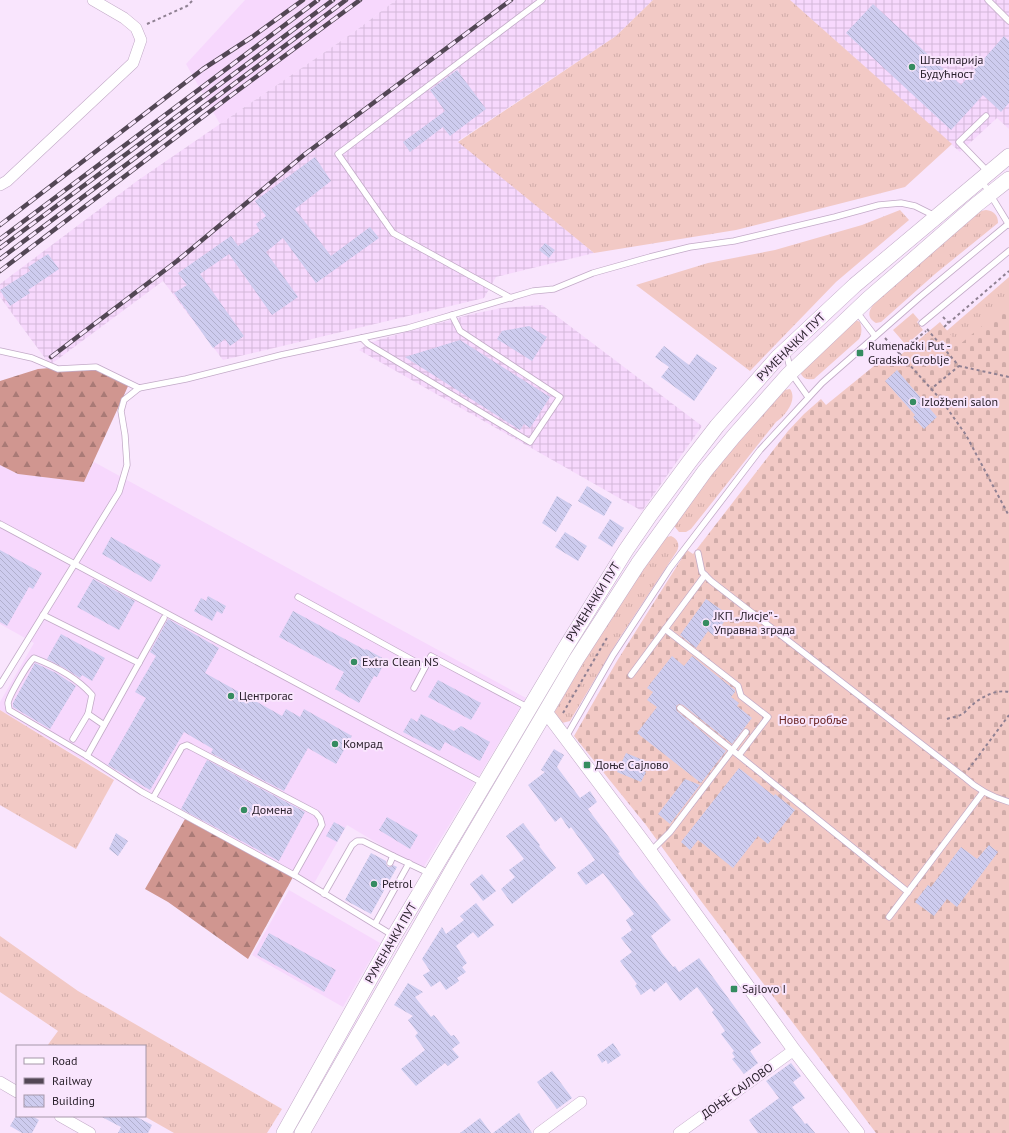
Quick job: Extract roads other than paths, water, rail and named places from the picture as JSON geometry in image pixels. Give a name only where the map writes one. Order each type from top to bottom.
[{"type":"main road","name":"РУМЕНАЧКИ ПУТ","points":[[284,1133],[394,936],[596,599],[650,515],[717,426],[786,350],[855,285],[1009,156]]},
{"type":"main road","name":"РУМЕНАЧКИ ПУТ","points":[[302,1133],[456,862],[605,614],[668,521],[705,471],[734,436],[791,373],[856,311],[942,234],[1009,179]]},
{"type":"street","points":[[3,183],[133,63],[141,40],[136,28],[124,18],[93,0]]},
{"type":"street","points":[[546,712],[651,852],[794,1050],[858,1133]]},
{"type":"street","name":"ДОЊЕ САЈЛОВО","points":[[679,1133],[794,1050]]},
{"type":"street","points":[[0,1082],[16,1091]]},
{"type":"street","points":[[539,1133],[581,1102]]},
{"type":"street","points":[[62,1117],[90,1133]]},
{"type":"lane","points":[[511,298],[393,233],[338,154],[542,0]]},
{"type":"lane","points":[[988,0],[1009,21]]},
{"type":"lane","points":[[566,737],[613,655],[670,568],[760,450],[822,383],[875,336],[1008,224],[990,194],[985,176],[959,142],[986,116]]},
{"type":"lane","points":[[0,685],[119,492],[127,465],[125,435],[121,410],[124,400],[139,388],[186,379],[281,355],[408,328],[533,291],[554,289],[593,273],[690,247],[734,241],[879,205],[901,203],[915,206],[936,216]]},
{"type":"lane","points":[[922,323],[1009,251]]},
{"type":"lane","points":[[856,311],[875,336]]},
{"type":"lane","points":[[362,338],[368,344],[530,442],[560,397],[460,331],[452,315]]},
{"type":"lane","points":[[786,350],[791,373],[808,397]]},
{"type":"lane","points":[[0,351],[32,358],[58,369],[96,367],[139,388]]},
{"type":"lane","points":[[0,524],[485,784]]},
{"type":"lane","points":[[698,553],[702,572],[711,581],[983,792],[1009,802]]},
{"type":"lane","points":[[631,674],[705,575]]},
{"type":"lane","points":[[298,597],[425,667]]},
{"type":"lane","points":[[43,615],[139,662]]},
{"type":"lane","points":[[87,756],[164,618]]},
{"type":"lane","points":[[665,629],[738,686],[741,696],[768,717],[738,755]]},
{"type":"lane","points":[[414,688],[431,656],[530,708]]},
{"type":"lane","points":[[73,739],[88,714],[92,695],[83,685],[44,662],[34,658],[10,698],[8,704],[9,710],[87,756],[153,798],[294,875],[394,936]]},
{"type":"lane","points":[[680,708],[908,892]]},
{"type":"lane","points":[[88,714],[104,725]]},
{"type":"lane","points":[[651,852],[670,832],[746,732]]},
{"type":"lane","points":[[153,798],[182,747],[192,746],[316,813],[320,818],[322,825],[294,875]]},
{"type":"lane","points":[[889,917],[983,792]]},
{"type":"lane","points":[[324,894],[352,845],[357,841],[363,841],[431,874]]},
{"type":"lane","points":[[390,863],[393,856]]},
{"type":"lane","points":[[375,924],[409,863]]},
{"type":"lane","points":[[361,916],[364,910]]},
{"type":"railway","points":[[0,225],[203,69],[252,37],[303,0]]},
{"type":"railway","points":[[0,239],[318,0]]},
{"type":"railway","points":[[0,248],[333,0]]},
{"type":"railway","points":[[0,259],[346,0]]},
{"type":"railway","points":[[0,271],[229,97],[360,0]]},
{"type":"railway","points":[[51,357],[177,261],[305,154],[511,0]]},
{"type":"place","name":"Штампарија Будућност","points":[[912,67]]},
{"type":"place","name":"Rumenački Put - Gradsko Groblje","points":[[860,353]]},
{"type":"place","name":"Izložbeni salon","points":[[913,402]]},
{"type":"place","name":"ЈКП „Лисје” - Управна зграда","points":[[706,623]]},
{"type":"place","name":"Extra Clean NS","points":[[354,662]]},
{"type":"place","name":"Центрогас","points":[[231,696]]},
{"type":"place","name":"Комрад","points":[[335,744]]},
{"type":"place","name":"Доње Сајлово","points":[[587,765]]},
{"type":"place","name":"Домена","points":[[244,810]]},
{"type":"place","name":"Petrol","points":[[374,884]]},
{"type":"place","name":"Sajlovo I","points":[[734,989]]},
{"type":"park label","name":"Ново гробље","points":[[813,720]]}]
